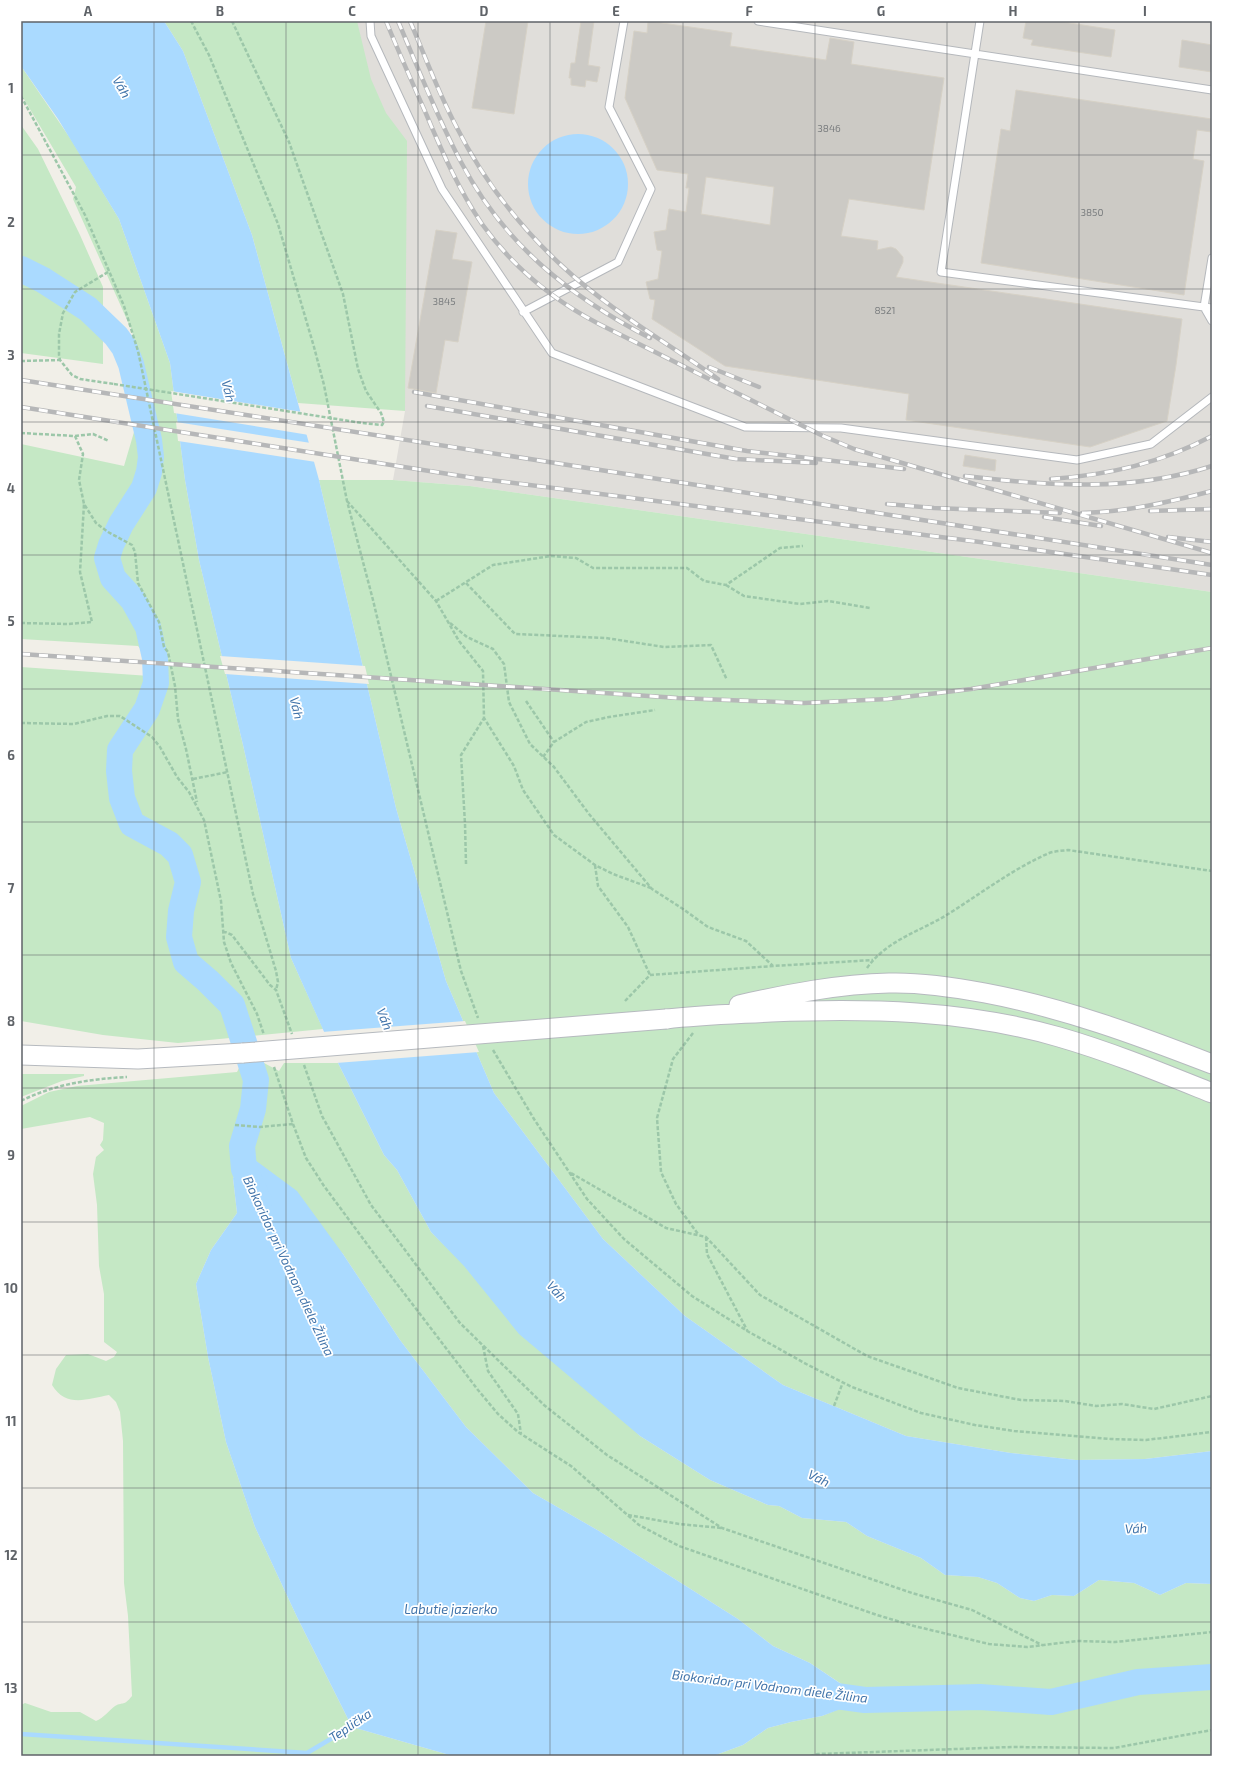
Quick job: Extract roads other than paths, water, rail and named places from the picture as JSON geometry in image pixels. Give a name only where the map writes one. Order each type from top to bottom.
[{"type":"main road","points":[[692,1024],[788,994],[889,982],[926,984],[962,988],[1062,1010],[1099,1022],[1212,1064]]},
{"type":"main road","points":[[21,1056],[138,1059],[198,1056],[666,1019],[692,1024],[837,1010],[936,1014],[977,1019],[1059,1037],[1149,1068],[1212,1094]]},
{"type":"lane","points":[[370,21],[371,36],[442,189],[523,312],[552,353],[746,427],[841,428],[1077,460],[1151,444],[1212,397]]},
{"type":"lane","points":[[523,312],[618,262],[651,189],[609,107],[624,21]]},
{"type":"lane","points":[[758,21],[1212,90]]},
{"type":"lane","points":[[980,21],[941,272],[1212,308]]},
{"type":"lane","points":[[1212,258],[1204,307],[1212,321]]},
{"type":"water","name":"Váh","points":[[21,21],[164,21],[183,51],[252,235],[319,480],[396,808],[446,981],[494,1093],[603,1239],[685,1316],[783,1385],[906,1436],[1011,1453],[1076,1460],[1145,1459],[1212,1451],[1212,1584],[1186,1583],[1160,1595],[1134,1583],[1099,1580],[1074,1596],[1052,1595],[1034,1601],[1020,1598],[997,1583],[978,1577],[945,1575],[921,1558],[867,1536],[846,1522],[802,1518],[779,1506],[768,1505],[710,1480],[640,1436],[519,1334],[464,1266],[431,1232],[397,1170],[384,1155],[338,1063],[291,958],[243,745],[199,560],[185,480],[170,363],[119,219],[58,119],[21,66]]},
{"type":"water","points":[[578,134],[588,135],[606,142],[620,156],[627,174],[627,194],[620,212],[606,226],[588,233],[578,234],[568,233],[550,226],[536,212],[529,194],[528,184],[529,174],[536,156],[550,142],[568,135]]},
{"type":"water","name":"Labutie jazierko","points":[[255,1160],[297,1191],[343,1254],[400,1340],[466,1427],[533,1493],[599,1531],[738,1619],[773,1646],[810,1663],[865,1700],[822,1716],[768,1728],[743,1745],[713,1756],[453,1756],[352,1727],[297,1617],[255,1527],[226,1442],[208,1357],[196,1284],[211,1250],[237,1213],[233,1178]]},
{"type":"waterway","name":"Biokoridor pri Vodnom diele Žilina","points":[[21,269],[43,280],[88,309],[116,336],[124,347],[131,364],[149,440],[151,457],[149,472],[144,488],[121,524],[111,545],[107,558],[113,578],[133,600],[148,627],[155,658],[156,683],[147,709],[120,750],[119,771],[122,798],[132,824],[169,844],[180,855],[188,882],[181,911],[179,937],[186,962],[232,1005],[256,1080],[253,1109],[242,1146],[244,1169],[259,1201]]},
{"type":"waterway","name":"Biokoridor pri Vodnom diele Žilina","points":[[829,1695],[865,1700],[980,1697],[1051,1702],[1138,1682],[1212,1677]]},
{"type":"waterway","name":"Teplička","points":[[21,1734],[307,1753],[356,1724]]},
{"type":"railway","points":[[386,21],[445,158],[482,224],[506,254],[534,281],[582,315],[821,435],[854,449],[1212,553]]},
{"type":"railway","points":[[398,21],[452,145],[478,191],[497,218],[518,243],[541,265],[566,285],[620,322],[650,338]]},
{"type":"railway","points":[[410,21],[443,100],[466,145],[490,183],[516,218],[545,250],[579,281],[618,311],[718,379]]},
{"type":"railway","points":[[709,367],[759,387]]},
{"type":"railway","points":[[21,380],[1212,565]]},
{"type":"railway","points":[[414,392],[747,451],[904,469]]},
{"type":"railway","points":[[427,406],[736,459],[816,463]]},
{"type":"railway","points":[[21,407],[474,478],[980,542],[1212,575]]},
{"type":"railway","points":[[1051,479],[1114,471],[1134,466],[1173,454],[1212,436]]},
{"type":"railway","points":[[965,476],[996,480],[1059,484],[1121,483],[1151,480],[1212,466]]},
{"type":"railway","points":[[1082,513],[1115,511],[1164,503],[1212,491]]},
{"type":"railway","points":[[887,504],[934,508],[1060,513]]},
{"type":"railway","points":[[1150,511],[1212,509]]},
{"type":"railway","points":[[1044,517],[1101,526]]},
{"type":"railway","points":[[1168,537],[1212,542]]},
{"type":"railway","points":[[21,654],[678,698],[804,703],[888,699],[971,689],[1212,648]]}]
